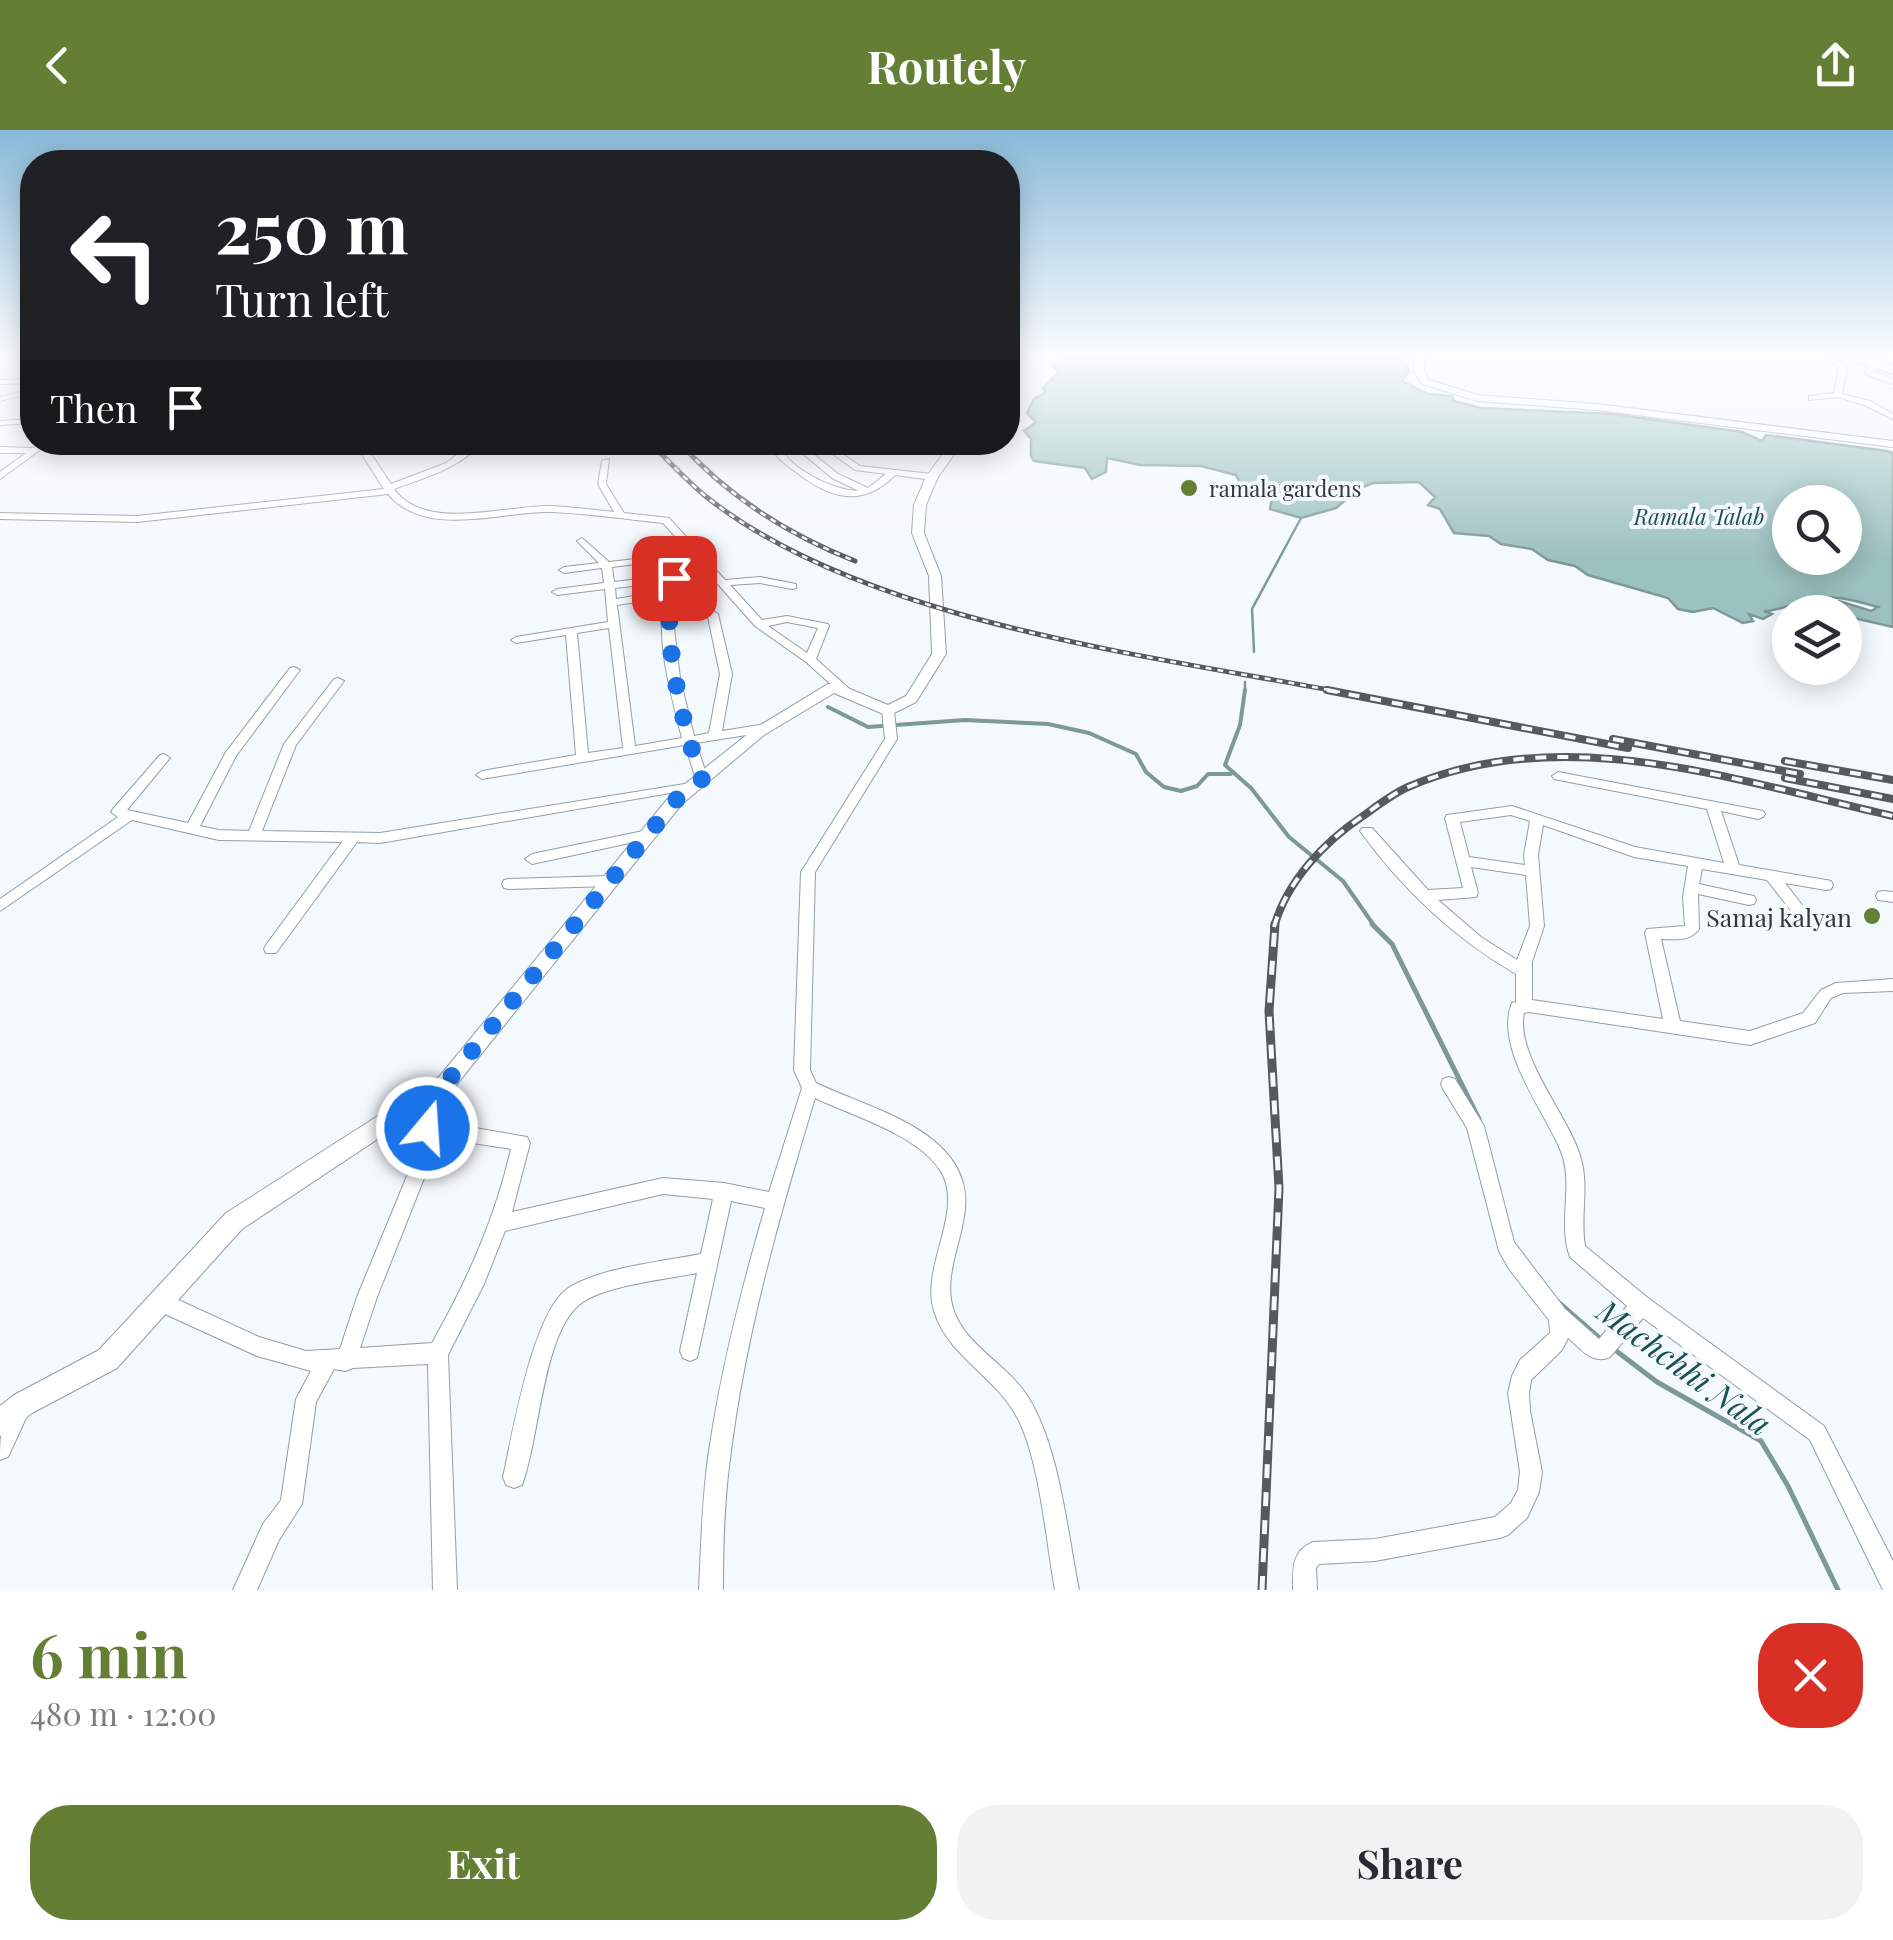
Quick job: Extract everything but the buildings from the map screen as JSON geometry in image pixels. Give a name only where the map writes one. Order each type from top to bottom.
[{"type":"street","points":[[1734,424],[1893,444]]},
{"type":"street","points":[[0,476],[30,455]]},
{"type":"street","points":[[366,455],[388,490],[404,506],[434,516],[470,517],[536,510],[666,520],[759,624],[810,660],[848,694]]},
{"type":"street","points":[[0,516],[137,519],[388,490],[464,455]]},
{"type":"street","points":[[780,455],[828,492],[871,492],[892,472]]},
{"type":"street","points":[[809,455],[835,476],[871,492]]},
{"type":"street","points":[[837,455],[856,468],[932,477]]},
{"type":"street","points":[[888,711],[911,699],[939,654],[935,576],[918,533],[920,506],[932,477],[948,455]]},
{"type":"street","points":[[606,460],[602,484],[620,514]]},
{"type":"street","points":[[582,541],[608,564],[629,749]]},
{"type":"street","points":[[564,570],[697,554]]},
{"type":"street","points":[[682,555],[669,594],[668,616],[687,739],[698,782]]},
{"type":"street","points":[[557,592],[674,578]]},
{"type":"street","points":[[722,583],[760,580],[792,586]]},
{"type":"street","points":[[611,603],[669,594]]},
{"type":"street","points":[[668,616],[713,614],[726,674],[716,735]]},
{"type":"street","points":[[759,624],[787,619],[824,626],[810,660]]},
{"type":"street","points":[[516,640],[614,624]]},
{"type":"street","points":[[571,630],[582,758]]},
{"type":"street","points":[[191,830],[230,755],[294,670]]},
{"type":"street","points":[[253,836],[290,744],[338,681]]},
{"type":"street","points":[[0,1423],[23,1404],[108,1359],[234,1221],[446,1083],[676,800],[764,728],[833,687],[888,711]]},
{"type":"street","points":[[888,711],[890,739],[808,872],[802,1070],[810,1088],[898,1129],[936,1152],[949,1168],[954,1181],[955,1214],[940,1292],[944,1312],[956,1334],[1025,1410],[1036,1443],[1066,1590]]},
{"type":"street","points":[[482,776],[764,728]]},
{"type":"street","points":[[164,758],[118,812],[191,830],[253,836],[394,836],[698,782]]},
{"type":"street","points":[[1558,776],[1758,814]]},
{"type":"street","points":[[1712,805],[1733,868]]},
{"type":"street","points":[[1423,896],[1471,893],[1452,818],[1504,809],[1610,846],[1826,884]]},
{"type":"street","points":[[0,906],[128,816]]},
{"type":"street","points":[[1524,1006],[1523,970],[1536,933],[1532,871],[1537,818]]},
{"type":"street","points":[[1367,831],[1423,896],[1469,940],[1523,970]]},
{"type":"street","points":[[532,859],[648,835]]},
{"type":"street","points":[[271,949],[352,839]]},
{"type":"street","points":[[1463,862],[1532,871]]},
{"type":"street","points":[[1673,1025],[1660,986],[1652,933],[1690,931],[1696,862]]},
{"type":"street","points":[[1771,875],[1810,922]]},
{"type":"street","points":[[509,884],[610,881]]},
{"type":"street","points":[[1694,888],[1749,900]]},
{"type":"street","points":[[1893,985],[1862,984],[1833,990],[1810,1018],[1764,1036],[1741,1038],[1524,1006],[1513,1014],[1519,1048],[1577,1167],[1577,1251],[1640,1305],[1818,1433],[1893,1585]]},
{"type":"street","points":[[1449,1084],[1475,1126],[1506,1245],[1558,1316],[1595,1349],[1603,1350],[1640,1305]]},
{"type":"street","points":[[711,1590],[719,1458],[731,1384],[760,1248],[810,1088]]},
{"type":"street","points":[[426,1096],[427,1128],[521,1143],[502,1223],[474,1288],[438,1353],[445,1590]]},
{"type":"street","points":[[245,1590],[274,1526],[290,1504],[306,1398],[337,1361],[435,1130]]},
{"type":"street","points":[[502,1223],[663,1186],[724,1191],[774,1201]]},
{"type":"street","points":[[690,1351],[724,1191]]},
{"type":"street","points":[[514,1477],[550,1331],[563,1304],[585,1291],[710,1262]]},
{"type":"street","points":[[160,1302],[257,1346],[306,1362],[438,1353]]},
{"type":"street","points":[[1305,1590],[1304,1565],[1313,1553],[1375,1550],[1500,1527],[1511,1520],[1526,1495],[1530,1477],[1520,1384],[1528,1367],[1560,1340],[1563,1329],[1558,1316]]},
{"type":"street","points":[[0,1449],[23,1404]]},
{"type":"water","name":"Ramala Talab","points":[[1033,424],[1685,424],[1742,432],[1762,441],[1766,435],[1887,451],[1893,453],[1893,627],[1862,620],[1862,608],[1871,611],[1878,607],[1862,603],[1862,595],[1772,595],[1772,610],[1764,611],[1772,614],[1763,619],[1749,614],[1753,621],[1743,623],[1713,608],[1693,612],[1678,609],[1668,598],[1588,575],[1575,566],[1548,560],[1532,549],[1501,544],[1489,536],[1454,533],[1440,509],[1428,505],[1435,497],[1419,482],[1373,483],[1358,489],[1336,508],[1301,518],[1270,509],[1274,488],[1240,483],[1236,475],[1201,466],[1140,465],[1107,458],[1106,472],[1092,479],[1085,468],[1034,461],[1031,439],[1024,431]]},
{"type":"waterway","name":"Machchhi Nala","points":[[1254,652],[1252,609],[1301,518]]},
{"type":"waterway","name":"Machchhi Nala","points":[[1245,682],[1245,690]]},
{"type":"waterway","name":"Machchhi Nala","points":[[1245,690],[1240,725],[1225,765],[1251,788],[1289,837],[1343,881],[1375,927]]},
{"type":"waterway","points":[[828,707],[868,727],[965,720],[1048,724],[1089,733],[1136,754],[1146,772],[1164,787],[1181,791],[1197,786],[1208,774],[1231,774]]},
{"type":"waterway","name":"Machchhi Nala","points":[[1372,924],[1375,927]]},
{"type":"waterway","name":"Machchhi Nala","points":[[1375,927],[1392,944],[1479,1119]]},
{"type":"waterway","name":"Machchhi Nala","points":[[1558,1302],[1604,1342]]},
{"type":"waterway","name":"Machchhi Nala","points":[[1615,1350],[1657,1382],[1761,1441],[1788,1486],[1838,1590]]},
{"type":"railway","points":[[662,455],[704,495],[768,538],[842,574],[923,603],[1095,647],[1340,692]]},
{"type":"railway","points":[[691,455],[760,512],[855,561]]},
{"type":"railway","points":[[1327,690],[1628,748]]},
{"type":"railway","points":[[1613,739],[1800,774]]},
{"type":"railway","points":[[1275,924],[1298,879],[1334,838],[1402,790],[1467,768],[1527,758],[1650,763],[1893,816]]},
{"type":"railway","points":[[1785,761],[1893,780]]},
{"type":"railway","points":[[1785,778],[1893,799]]},
{"type":"railway","points":[[1262,1590],[1279,1188],[1269,1011],[1275,924]]},
{"type":"place","name":"ramala gardens","points":[[1189,488]]},
{"type":"place","name":"Samaj kalyan","points":[[1872,916]]},
{"type":"route","points":[[427,1128],[426,1096],[446,1083],[676,800],[702,779],[687,739],[668,616],[674,578]]}]
